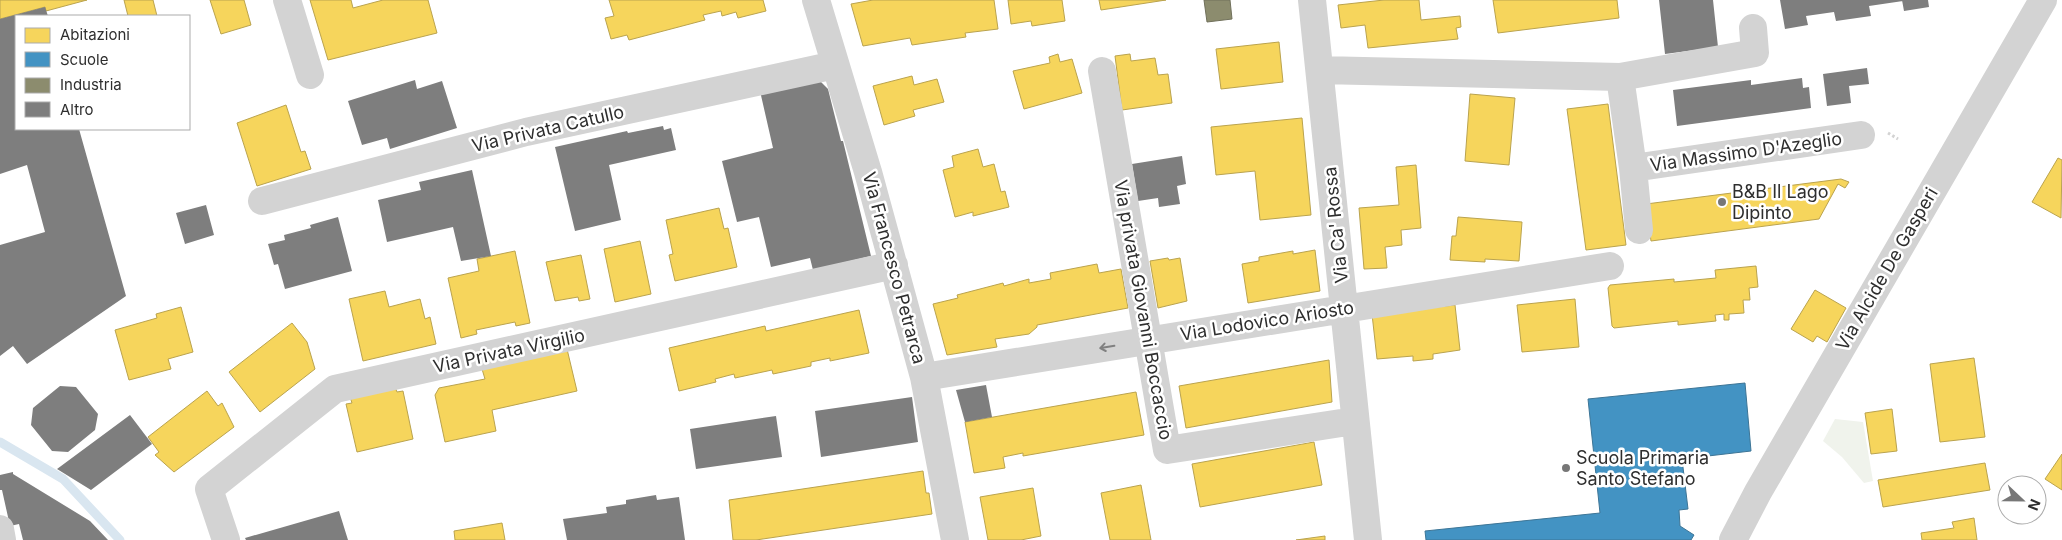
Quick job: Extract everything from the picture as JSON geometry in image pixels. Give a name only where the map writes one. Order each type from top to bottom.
[{"type":"street","points":[[287,0],[310,74]]},
{"type":"street","name":"Via Francesco Petrarca","points":[[816,0],[894,266],[924,377],[955,540]]},
{"type":"street","name":"Via Ca' Rossa","points":[[1312,0],[1345,308],[1354,421],[1368,540]]},
{"type":"street","name":"Via Alcide De Gasperi","points":[[1733,540],[1758,492],[2043,0]]},
{"type":"street","points":[[1320,70],[1620,77],[1755,54],[1753,28]]},
{"type":"street","points":[[558,109],[833,57]]},
{"type":"street","name":"Via Privata Catullo","points":[[262,200],[526,132],[833,57]]},
{"type":"street","name":"Via privata Giovanni Boccaccio","points":[[1102,71],[1167,450],[1354,421]]},
{"type":"street","name":"Via Massimo D'Azeglio","points":[[1620,77],[1633,168],[1861,135]]},
{"type":"street","points":[[1633,168],[1639,230]]},
{"type":"street","name":"Via Privata Virgilio","points":[[226,540],[209,489],[335,389],[894,266]]},
{"type":"street","name":"Via Lodovico Ariosto","points":[[924,377],[1610,266]]},
{"type":"street","points":[[0,529],[2,540]]},
{"type":"shaded area","points":[[1835,419],[1863,422],[1873,481],[1864,483],[1842,457],[1823,441]]},
{"type":"building: Abitazioni","points":[[0,0],[87,0],[46,11],[45,7],[0,19]]},
{"type":"building: Abitazioni","points":[[124,0],[153,0],[157,15],[128,15]]},
{"type":"building: Abitazioni","points":[[210,0],[244,0],[251,25],[221,34]]},
{"type":"building: Abitazioni","points":[[310,0],[351,0],[353,8],[383,0],[428,0],[437,33],[328,60]]},
{"type":"building: Abitazioni","points":[[609,0],[763,0],[766,11],[738,18],[736,12],[722,16],[721,11],[703,15],[705,20],[629,40],[627,35],[611,39],[605,18],[614,16]]},
{"type":"building: Abitazioni","points":[[873,0],[994,0],[998,29],[965,33],[966,37],[912,45],[910,38],[863,46],[851,4]]},
{"type":"building: Abitazioni","points":[[1008,0],[1062,0],[1065,21],[1032,26],[1031,21],[1011,24]]},
{"type":"building: Abitazioni","points":[[1099,0],[1166,0],[1101,10]]},
{"type":"building: Abitazioni","points":[[1384,0],[1419,0],[1421,20],[1460,16],[1461,27],[1456,28],[1458,39],[1368,48],[1365,25],[1341,28],[1338,5]]},
{"type":"building: Abitazioni","points":[[1493,0],[1617,0],[1619,18],[1498,33]]},
{"type":"building: Abitazioni","points":[[1279,42],[1283,82],[1221,89],[1216,49]]},
{"type":"building: Abitazioni","points":[[1058,54],[1060,62],[1072,59],[1082,93],[1024,109],[1013,71],[1050,63],[1049,57]]},
{"type":"building: Abitazioni","points":[[1130,54],[1131,61],[1155,58],[1158,75],[1168,74],[1172,103],[1122,110],[1115,56]]},
{"type":"building: Abitazioni","points":[[912,76],[914,85],[937,79],[944,102],[913,110],[915,116],[884,125],[873,86]]},
{"type":"building: Abitazioni","points":[[1470,94],[1515,98],[1509,165],[1465,161]]},
{"type":"building: Abitazioni","points":[[1608,104],[1626,245],[1586,250],[1567,109]]},
{"type":"building: Abitazioni","points":[[286,105],[301,152],[305,151],[311,169],[257,186],[237,123]]},
{"type":"building: Abitazioni","points":[[1302,118],[1311,215],[1260,220],[1255,171],[1216,175],[1211,127]]},
{"type":"building: Abitazioni","points":[[978,149],[983,167],[994,164],[1001,192],[1005,191],[1009,207],[973,216],[973,212],[955,217],[943,170],[954,167],[952,156]]},
{"type":"building: Abitazioni","points":[[2058,158],[2062,160],[2061,218],[2032,202]]},
{"type":"building: Abitazioni","points":[[1416,165],[1421,228],[1401,230],[1402,245],[1385,247],[1387,268],[1364,269],[1359,208],[1399,205],[1396,167]]},
{"type":"building: Abitazioni","points":[[1841,179],[1849,182],[1845,188],[1838,184],[1819,219],[1651,241],[1646,204]]},
{"type":"building: Abitazioni","points":[[719,208],[724,229],[728,228],[737,267],[675,281],[669,255],[673,254],[666,220]]},
{"type":"building: Abitazioni","points":[[1458,217],[1522,222],[1519,261],[1485,259],[1485,262],[1450,260],[1452,236],[1456,236]]},
{"type":"building: Abitazioni","points":[[640,241],[651,294],[615,302],[604,249]]},
{"type":"building: Abitazioni","points":[[1315,250],[1320,291],[1248,303],[1242,264],[1259,261],[1259,257],[1293,251],[1293,254]]},
{"type":"building: Abitazioni","points":[[515,251],[530,323],[516,326],[515,322],[476,330],[477,334],[461,338],[448,278],[479,271],[477,259]]},
{"type":"building: Abitazioni","points":[[581,255],[590,299],[579,301],[578,297],[555,301],[546,262]]},
{"type":"building: Abitazioni","points":[[1168,258],[1169,260],[1180,258],[1187,301],[1158,308],[1150,261]]},
{"type":"building: Abitazioni","points":[[1097,264],[1099,273],[1121,269],[1128,308],[1037,325],[1029,334],[995,339],[997,347],[947,355],[933,304],[958,298],[957,295],[1003,283],[1004,286],[1029,279],[1029,283],[1051,279],[1050,273]]},
{"type":"building: Abitazioni","points":[[1756,266],[1758,287],[1749,288],[1750,300],[1743,300],[1744,313],[1729,314],[1729,320],[1724,320],[1724,314],[1715,315],[1716,321],[1678,325],[1678,321],[1614,328],[1612,326],[1608,288],[1610,285],[1674,279],[1674,282],[1716,278],[1715,270]]},
{"type":"building: Abitazioni","points":[[1815,290],[1846,308],[1827,342],[1817,336],[1813,342],[1791,329]]},
{"type":"building: Abitazioni","points":[[385,291],[389,307],[420,299],[425,319],[430,317],[436,344],[363,361],[349,299]]},
{"type":"building: Abitazioni","points":[[1575,299],[1579,347],[1522,352],[1517,305]]},
{"type":"building: Abitazioni","points":[[1455,305],[1460,350],[1433,354],[1433,359],[1413,361],[1413,356],[1377,359],[1372,314]]},
{"type":"building: Abitazioni","points":[[181,307],[193,352],[168,359],[171,369],[129,380],[115,330],[157,318],[156,314]]},
{"type":"building: Abitazioni","points":[[859,310],[869,353],[830,361],[830,358],[811,362],[811,366],[773,374],[772,370],[735,378],[734,374],[715,379],[716,382],[679,391],[669,348],[765,326],[766,331]]},
{"type":"building: Abitazioni","points":[[292,323],[307,342],[315,369],[260,412],[229,372]]},
{"type":"building: Abitazioni","points":[[567,349],[577,391],[492,410],[496,431],[445,442],[435,395],[439,388],[485,379],[482,369]]},
{"type":"building: Abitazioni","points":[[1974,358],[1985,437],[1940,442],[1930,364]]},
{"type":"building: Abitazioni","points":[[1329,360],[1332,402],[1186,428],[1179,386]]},
{"type":"building: Abitazioni","points":[[395,387],[397,392],[403,391],[413,439],[357,452],[346,404],[352,403],[350,397]]},
{"type":"building: Abitazioni","points":[[207,391],[218,406],[222,403],[234,427],[174,472],[155,455],[159,452],[148,437]]},
{"type":"building: Abitazioni","points":[[1136,392],[1144,435],[1023,456],[1023,453],[1003,457],[1005,468],[974,473],[965,422]]},
{"type":"building: Abitazioni","points":[[1892,409],[1897,451],[1871,454],[1865,413]]},
{"type":"building: Abitazioni","points":[[1314,442],[1322,485],[1200,507],[1192,464]]},
{"type":"building: Abitazioni","points":[[2062,454],[2062,490],[2047,480],[2047,476]]},
{"type":"building: Abitazioni","points":[[1985,463],[1990,490],[1883,507],[1878,480]]},
{"type":"building: Abitazioni","points":[[923,471],[926,493],[929,493],[932,514],[756,540],[733,540],[729,500]]},
{"type":"building: Abitazioni","points":[[1141,485],[1151,540],[1110,540],[1101,493]]},
{"type":"building: Abitazioni","points":[[1033,488],[1041,536],[1021,540],[988,540],[980,497]]},
{"type":"building: Abitazioni","points":[[1974,518],[1977,540],[1922,540],[1921,533],[1954,528],[1952,522]]},
{"type":"building: Abitazioni","points":[[502,523],[505,540],[455,540],[454,531]]},
{"type":"building: Abitazioni","points":[[1325,536],[1325,540],[1296,540]]},
{"type":"building: Scuole","points":[[1745,383],[1751,451],[1682,459],[1688,509],[1679,510],[1680,526],[1694,535],[1691,540],[1426,540],[1425,531],[1600,513],[1588,399]]},
{"type":"building: Industria","points":[[1204,0],[1230,0],[1232,19],[1207,22]]},
{"type":"building: Altro","points":[[1659,0],[1713,0],[1718,47],[1665,54]]},
{"type":"building: Altro","points":[[1780,0],[1903,1],[1869,6],[1871,16],[1836,21],[1834,12],[1806,16],[1808,25],[1785,29]]},
{"type":"building: Altro","points":[[1902,0],[1928,0],[1929,7],[1904,11]]},
{"type":"building: Altro","points":[[45,7],[48,15],[15,15]]},
{"type":"building: Altro","points":[[15,15],[15,130],[79,130],[126,296],[27,364],[13,346],[0,356],[0,245],[45,232],[27,165],[0,174],[0,19]]},
{"type":"building: Altro","points":[[1867,68],[1869,84],[1849,86],[1851,103],[1827,106],[1823,74]]},
{"type":"building: Altro","points":[[1802,78],[1803,88],[1809,87],[1811,108],[1677,126],[1673,90],[1751,80],[1751,85]]},
{"type":"building: Altro","points":[[415,80],[417,89],[442,81],[457,128],[390,149],[387,138],[362,145],[348,101]]},
{"type":"building: Altro","points":[[820,81],[828,89],[841,141],[843,141],[871,256],[813,270],[810,258],[771,267],[759,217],[737,222],[722,161],[773,148],[760,91]]},
{"type":"building: Altro","points":[[663,126],[664,130],[671,128],[676,150],[609,165],[621,220],[575,231],[555,147],[627,131],[628,133]]},
{"type":"building: Altro","points":[[1182,156],[1186,184],[1177,186],[1180,204],[1159,207],[1158,198],[1138,201],[1132,164]]},
{"type":"building: Altro","points":[[472,170],[491,256],[461,261],[453,227],[387,242],[378,200],[421,190],[419,182]]},
{"type":"building: Altro","points":[[206,205],[214,235],[185,244],[176,213]]},
{"type":"building: Altro","points":[[338,217],[352,271],[285,289],[278,264],[274,265],[268,244],[285,240],[284,235],[311,228],[310,225]]},
{"type":"building: Altro","points":[[986,385],[992,417],[965,422],[956,390]]},
{"type":"building: Altro","points":[[60,386],[76,387],[98,414],[95,430],[68,452],[52,451],[31,425],[33,408]]},
{"type":"building: Altro","points":[[912,397],[918,442],[821,457],[815,411]]},
{"type":"building: Altro","points":[[130,415],[152,444],[91,490],[57,469]]},
{"type":"building: Altro","points":[[776,416],[782,457],[696,469],[690,429]]},
{"type":"building: Altro","points":[[13,472],[13,474],[90,521],[108,540],[23,540],[19,524],[10,526],[2,490],[0,490],[0,475]]},
{"type":"building: Altro","points":[[656,495],[657,500],[679,497],[685,540],[567,540],[563,519],[607,513],[606,507],[626,504],[626,500]]},
{"type":"building: Altro","points":[[339,511],[348,540],[246,540],[245,538]]},
{"type":"waterway","points":[[0,442],[63,479],[120,540]]},
{"type":"place","name":"B&B Il Lago Dipinto","points":[[1722,202]]},
{"type":"place","name":"Scuola Primaria Santo Stefano","points":[[1566,468]]}]
